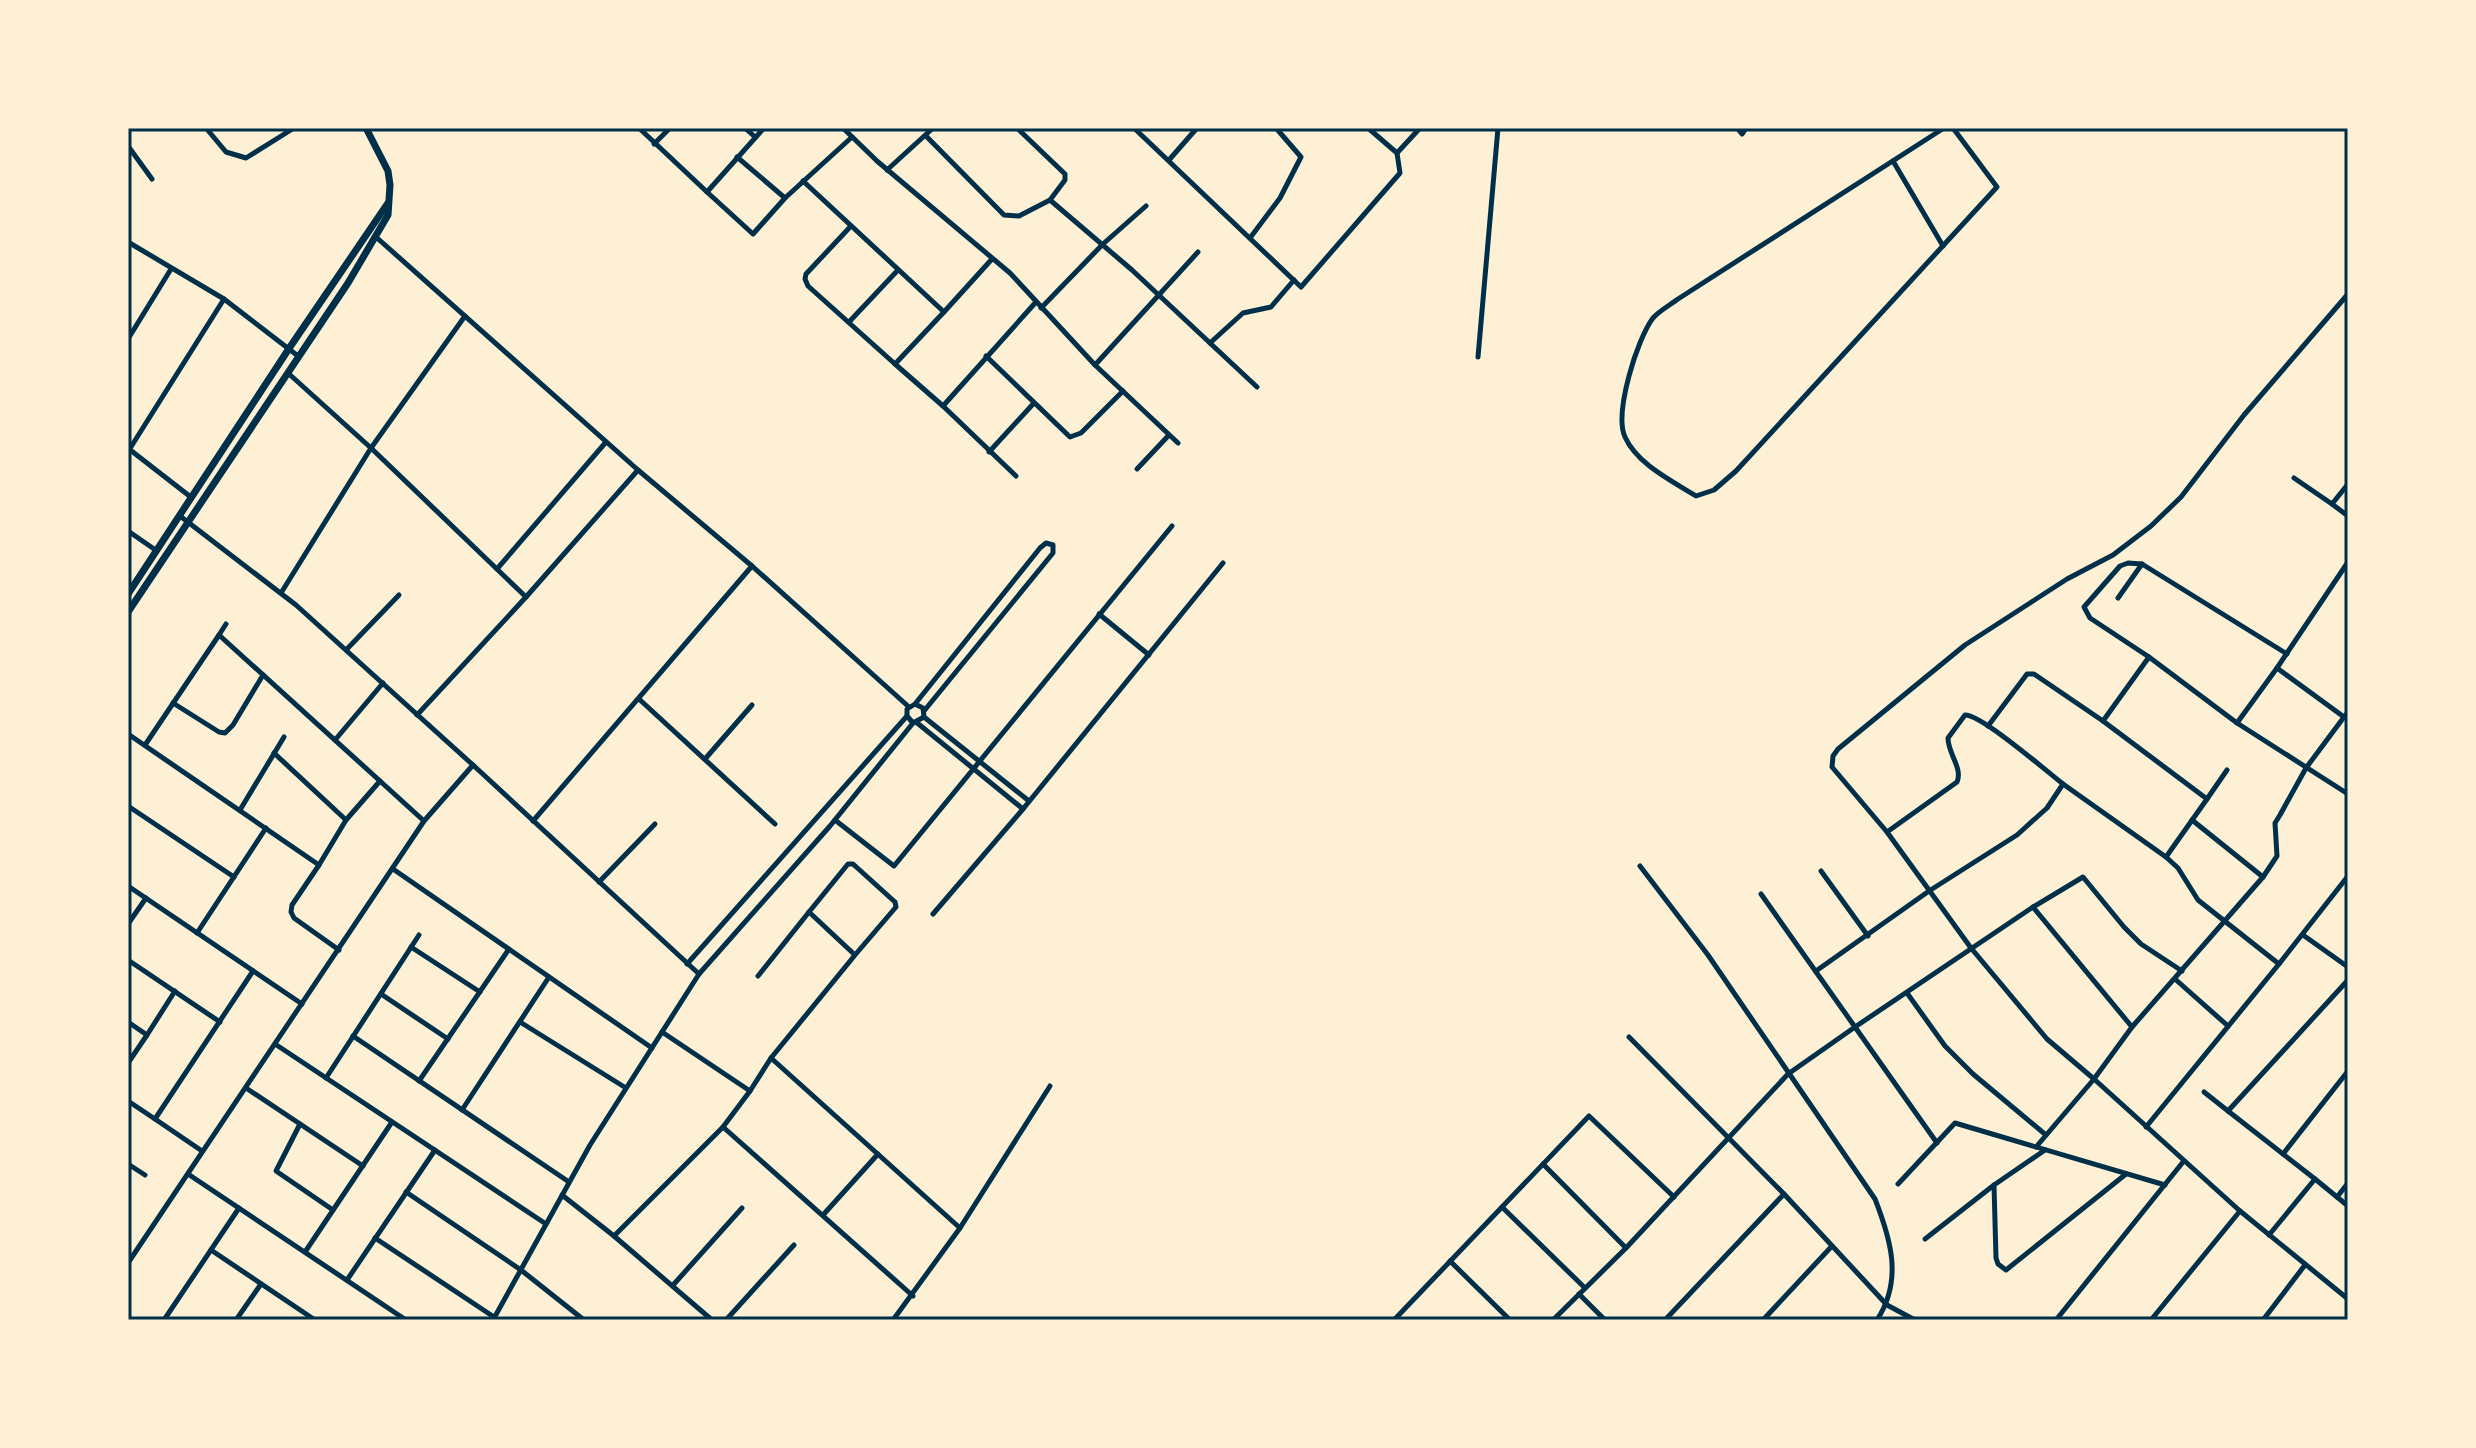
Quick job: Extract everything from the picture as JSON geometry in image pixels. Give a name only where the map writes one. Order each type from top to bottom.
[{"type":"street","points":[[206,128],[226,152],[246,158],[294,128]]},
{"type":"street","points":[[128,612],[388,215],[388,171],[366,128]]},
{"type":"street","points":[[639,128],[753,234],[785,198],[852,137]]},
{"type":"street","points":[[654,144],[670,128]]},
{"type":"street","points":[[745,128],[755,137]]},
{"type":"street","points":[[707,192],[764,128]]},
{"type":"street","points":[[843,128],[887,170],[992,259],[1095,365],[1178,443]]},
{"type":"street","points":[[887,170],[933,128]]},
{"type":"street","points":[[926,136],[1004,215],[1019,216],[1050,200],[1065,180],[1065,174],[1017,128]]},
{"type":"street","points":[[1134,128],[1301,287],[1400,173],[1397,153],[1368,128]]},
{"type":"street","points":[[1169,160],[1197,128]]},
{"type":"street","points":[[1250,238],[1280,198],[1301,157],[1276,128]]},
{"type":"street","points":[[1397,153],[1420,128]]},
{"type":"street","points":[[1478,357],[1498,128]]},
{"type":"street","points":[[1737,128],[1742,134],[1746,128]]},
{"type":"street","points":[[1944,128],[1654,317],[1641,339],[1625,387],[1624,435],[1639,456],[1696,496],[1714,490],[1736,471],[1997,187],[1953,128]]},
{"type":"street","points":[[128,146],[152,179]]},
{"type":"street","points":[[737,157],[785,198]]},
{"type":"street","points":[[1893,161],[1943,246]]},
{"type":"street","points":[[803,181],[944,312]]},
{"type":"street","points":[[1050,200],[1103,244],[1257,387]]},
{"type":"street","points":[[128,594],[389,202]]},
{"type":"street","points":[[1041,308],[1103,244],[1146,206]]},
{"type":"street","points":[[851,226],[806,274],[805,279],[1016,476]]},
{"type":"street","points":[[376,237],[638,470],[1029,801]]},
{"type":"street","points":[[128,253],[130,244],[224,299],[298,356]]},
{"type":"street","points":[[1095,365],[1198,252]]},
{"type":"street","points":[[895,364],[992,259]]},
{"type":"street","points":[[128,339],[171,269]]},
{"type":"street","points":[[849,322],[898,270]]},
{"type":"street","points":[[1210,343],[1243,313],[1271,307],[1294,280]]},
{"type":"street","points":[[2348,294],[2244,415],[2181,497],[2151,526],[2113,555],[2067,579],[1965,645],[1838,749],[1831,761],[1835,771],[1887,832],[1971,948],[2047,1039],[2240,1211],[2348,1299]]},
{"type":"street","points":[[192,498],[129,449],[224,299]]},
{"type":"street","points":[[943,406],[1036,302]]},
{"type":"street","points":[[281,593],[371,448],[465,316]]},
{"type":"street","points":[[986,356],[1064,433],[1074,437],[1123,391]]},
{"type":"street","points":[[287,373],[371,448],[526,597]]},
{"type":"street","points":[[989,452],[1034,403]]},
{"type":"street","points":[[1137,469],[1169,435]]},
{"type":"street","points":[[497,569],[606,442]]},
{"type":"street","points":[[417,715],[638,470]]},
{"type":"street","points":[[2294,478],[2348,516]]},
{"type":"street","points":[[2332,504],[2348,484]]},
{"type":"street","points":[[180,516],[281,593],[346,650],[699,974]]},
{"type":"street","points":[[835,820],[894,866],[1172,526]]},
{"type":"street","points":[[128,531],[157,551]]},
{"type":"street","points":[[375,1238],[494,1318],[569,1182],[699,974],[924,714],[1053,553],[1053,545],[1043,545],[912,705],[907,716],[687,964]]},
{"type":"street","points":[[2237,723],[2348,562]]},
{"type":"street","points":[[933,914],[1023,809],[1223,563]]},
{"type":"street","points":[[2287,654],[2142,564],[2120,566],[2084,607],[2090,618],[2149,657],[2237,723],[2348,794]]},
{"type":"street","points":[[2118,598],[2142,564]]},
{"type":"street","points":[[533,821],[752,566]]},
{"type":"street","points":[[1008,588],[1018,597]]},
{"type":"street","points":[[346,650],[399,595]]},
{"type":"street","points":[[1099,614],[1149,655]]},
{"type":"street","points":[[145,745],[226,624]]},
{"type":"street","points":[[219,635],[424,821]]},
{"type":"street","points":[[2103,721],[2149,657]]},
{"type":"street","points":[[2036,1147],[2094,1079],[2132,1027],[2226,922],[2277,856],[2275,823],[2306,768],[2346,715],[2277,668]]},
{"type":"street","points":[[1988,726],[2020,680],[2027,674],[2034,674],[2207,799]]},
{"type":"street","points":[[173,703],[225,733],[263,675]]},
{"type":"street","points":[[335,740],[383,683]]},
{"type":"street","points":[[639,699],[775,824]]},
{"type":"street","points":[[705,759],[752,705]]},
{"type":"street","points":[[1887,832],[1957,782],[1959,773],[1949,750],[1948,738],[1961,718],[1969,715],[2166,857],[2178,868],[2198,900],[2279,964]]},
{"type":"street","points":[[907,716],[1023,809]]},
{"type":"street","points":[[128,734],[319,865]]},
{"type":"street","points":[[240,810],[284,737]]},
{"type":"street","points":[[274,753],[346,820]]},
{"type":"street","points":[[128,1263],[424,821],[473,765]]},
{"type":"street","points":[[2166,857],[2227,770]]},
{"type":"street","points":[[339,950],[294,918],[292,905],[346,820],[380,781]]},
{"type":"street","points":[[1816,971],[2035,821],[2063,784]]},
{"type":"street","points":[[128,806],[234,877]]},
{"type":"street","points":[[2192,820],[2263,877]]},
{"type":"street","points":[[599,882],[655,824]]},
{"type":"street","points":[[197,933],[266,828]]},
{"type":"street","points":[[614,1236],[723,1127],[771,1058],[896,907],[895,902],[853,864],[848,864],[758,976]]},
{"type":"street","points":[[1640,866],[1708,955],[1875,1199],[1887,1231],[1893,1264],[1893,1284],[1887,1305],[1877,1320]]},
{"type":"street","points":[[393,869],[652,1048]]},
{"type":"street","points":[[1821,871],[1868,936]]},
{"type":"street","points":[[2146,1127],[2348,876]]},
{"type":"street","points":[[1553,1320],[1626,1248],[1788,1074],[1971,948],[2083,877],[2141,944],[2182,971]]},
{"type":"street","points":[[128,886],[302,1004]]},
{"type":"street","points":[[1761,894],[1937,1143]]},
{"type":"street","points":[[128,924],[146,898]]},
{"type":"street","points":[[2033,907],[2132,1027]]},
{"type":"street","points":[[809,912],[855,955]]},
{"type":"street","points":[[326,1078],[419,935]]},
{"type":"street","points":[[2303,935],[2348,967]]},
{"type":"street","points":[[411,947],[480,992]]},
{"type":"street","points":[[419,1081],[509,949]]},
{"type":"street","points":[[128,960],[220,1022]]},
{"type":"street","points":[[155,1119],[253,971]]},
{"type":"street","points":[[462,1110],[549,977]]},
{"type":"street","points":[[2175,979],[2228,1026]]},
{"type":"street","points":[[2228,1111],[2348,980]]},
{"type":"street","points":[[128,1063],[175,991]]},
{"type":"street","points":[[1907,993],[1945,1046],[1973,1074],[2046,1135]]},
{"type":"street","points":[[381,994],[448,1039]]},
{"type":"street","points":[[128,1022],[147,1035]]},
{"type":"street","points":[[520,1022],[626,1088]]},
{"type":"street","points":[[662,1032],[750,1091]]},
{"type":"street","points":[[353,1036],[569,1182]]},
{"type":"street","points":[[1629,1037],[1784,1194],[1887,1305],[1915,1320]]},
{"type":"street","points":[[275,1044],[546,1224]]},
{"type":"street","points":[[771,1058],[960,1228]]},
{"type":"street","points":[[2283,1154],[2348,1071]]},
{"type":"street","points":[[893,1320],[960,1228],[1050,1086]]},
{"type":"street","points":[[246,1088],[363,1166]]},
{"type":"street","points":[[2204,1092],[2348,1206]]},
{"type":"street","points":[[128,1101],[203,1152]]},
{"type":"street","points":[[1394,1320],[1589,1116],[1674,1197]]},
{"type":"street","points":[[305,1252],[392,1122]]},
{"type":"street","points":[[1898,1184],[1955,1123],[2165,1185]]},
{"type":"street","points":[[300,1124],[276,1171],[333,1210]]},
{"type":"street","points":[[723,1127],[913,1296]]},
{"type":"street","points":[[347,1280],[435,1150]]},
{"type":"street","points":[[1925,1239],[2045,1150]]},
{"type":"street","points":[[823,1215],[878,1154]]},
{"type":"street","points":[[2056,1320],[2184,1161]]},
{"type":"street","points":[[128,1164],[145,1175]]},
{"type":"street","points":[[1543,1164],[1626,1248]]},
{"type":"street","points":[[188,1174],[406,1320]]},
{"type":"street","points":[[1994,1185],[1996,1258],[2006,1270],[2126,1174]]},
{"type":"street","points":[[2269,1235],[2315,1179]]},
{"type":"street","points":[[2337,1197],[2348,1183]]},
{"type":"street","points":[[406,1192],[521,1270],[584,1320]]},
{"type":"street","points":[[1665,1320],[1784,1194]]},
{"type":"street","points":[[562,1195],[674,1284],[712,1320]]},
{"type":"street","points":[[1502,1207],[1585,1288]]},
{"type":"street","points":[[166,1320],[239,1208]]},
{"type":"street","points":[[674,1284],[742,1208]]},
{"type":"street","points":[[2151,1320],[2240,1211]]},
{"type":"street","points":[[726,1320],[794,1245]]},
{"type":"street","points":[[1763,1320],[1832,1246]]},
{"type":"street","points":[[211,1250],[315,1320]]},
{"type":"street","points":[[1450,1261],[1510,1320]]},
{"type":"street","points":[[2263,1320],[2305,1265]]},
{"type":"street","points":[[236,1320],[261,1284]]},
{"type":"street","points":[[1579,1294],[1605,1320]]}]
